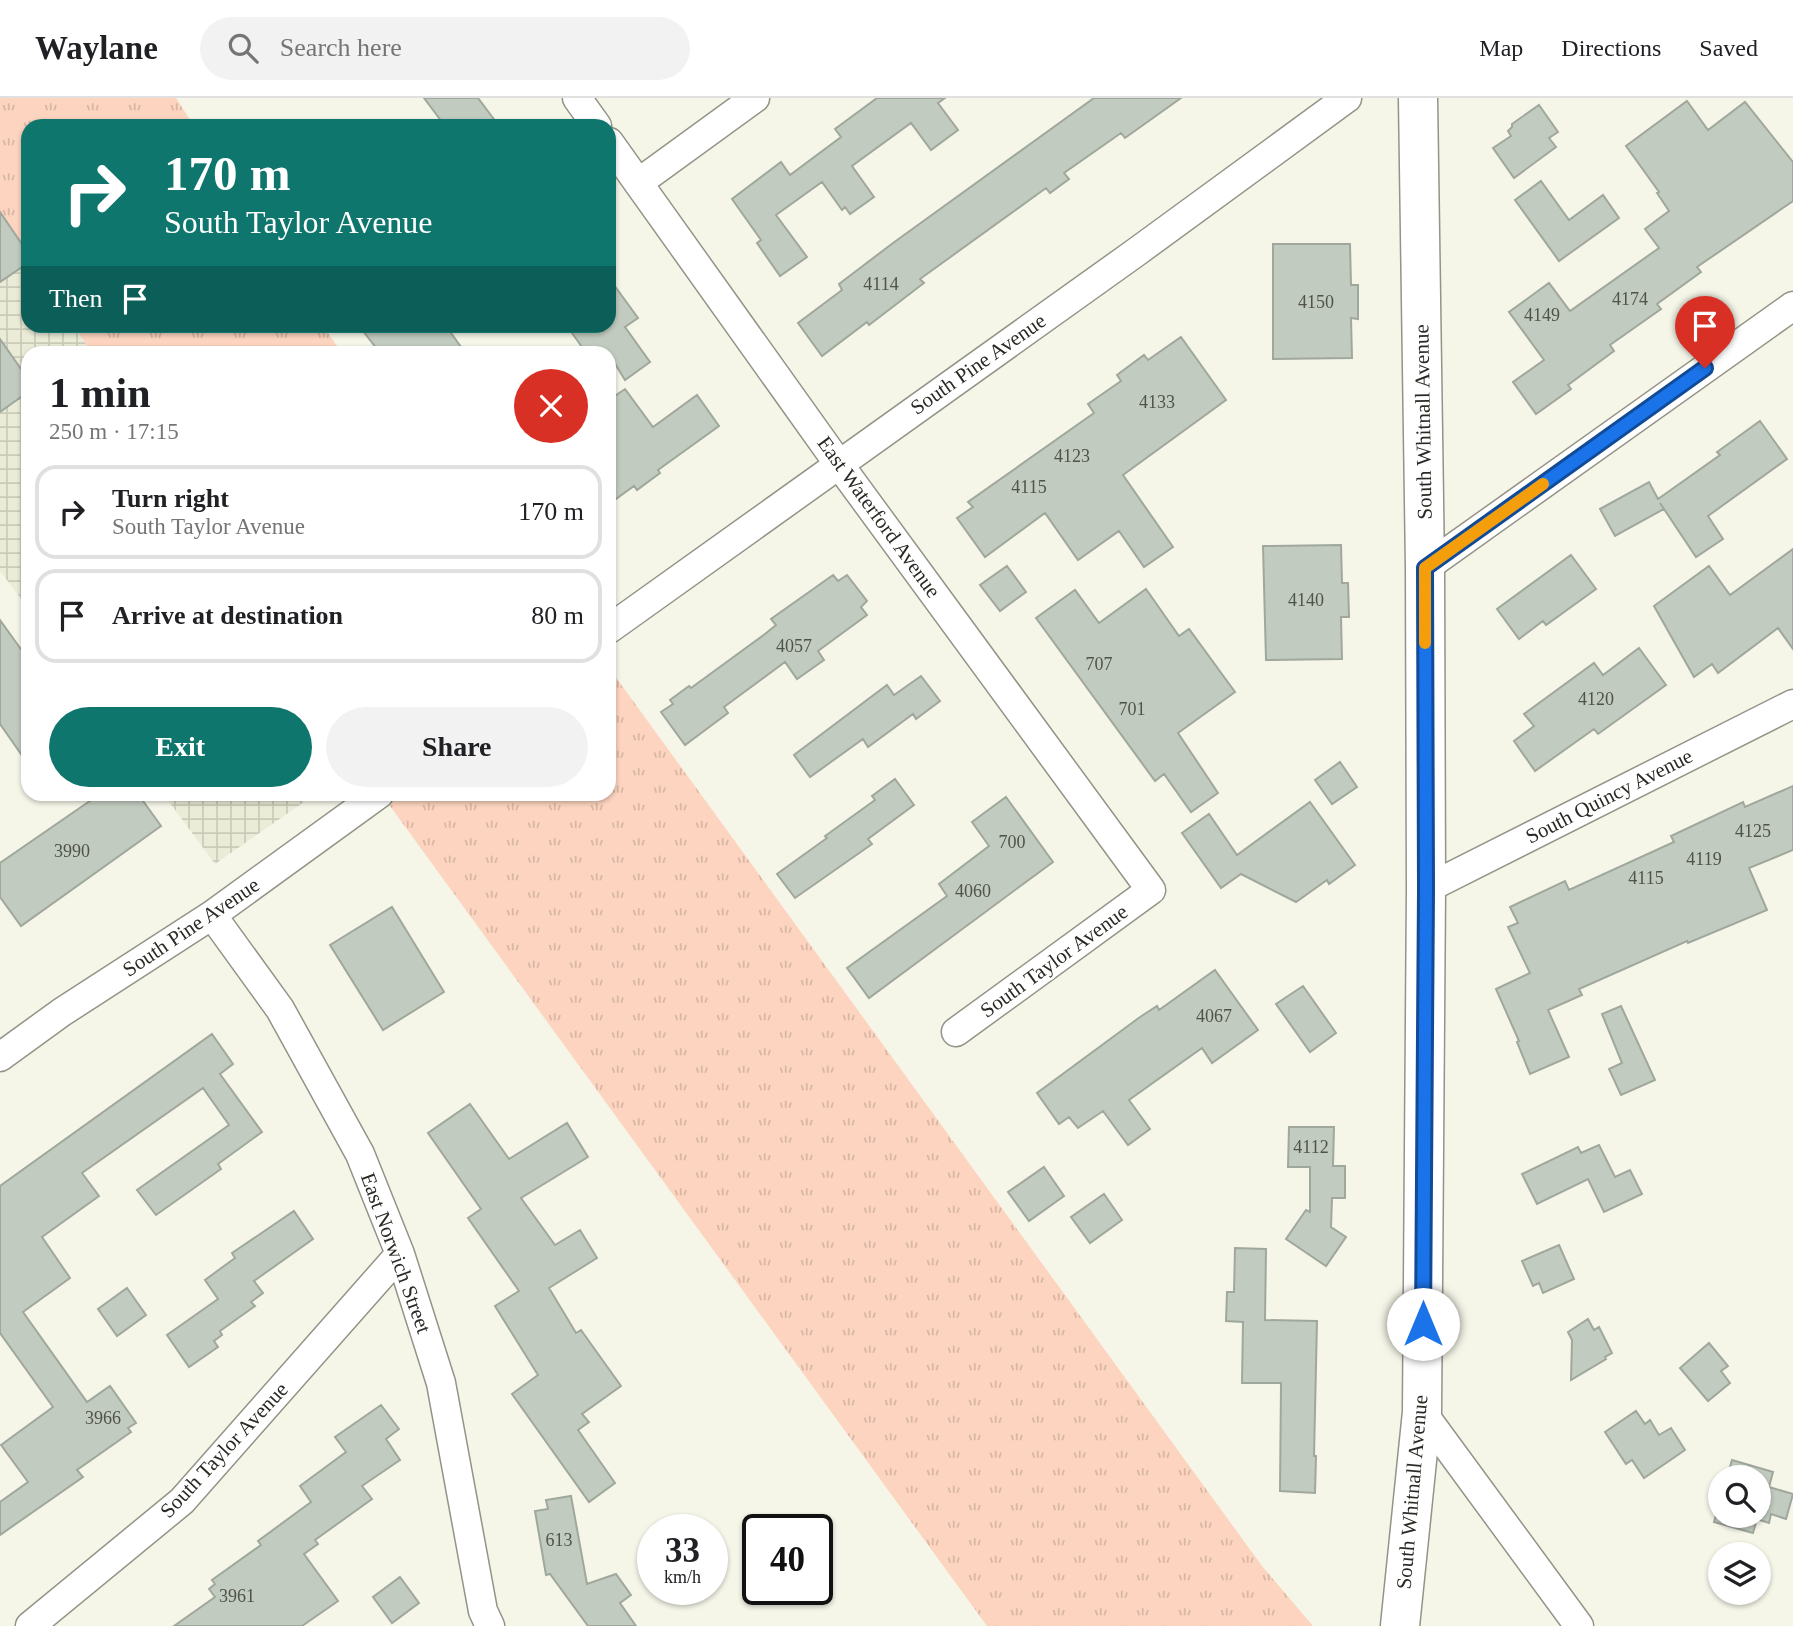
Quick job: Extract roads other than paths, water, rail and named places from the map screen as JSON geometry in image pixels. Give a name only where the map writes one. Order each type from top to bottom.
[{"type":"street","points":[[577,98],[592,119]]},
{"type":"street","points":[[638,183],[755,98]]},
{"type":"street","name":"South Pine Avenue","points":[[616,624],[1347,98]]},
{"type":"street","name":"South Whitnall Avenue","points":[[1400,1626],[1422,1412],[1426,890],[1425,568],[1418,98]]},
{"type":"street","name":"East Waterford Avenue","points":[[616,152],[838,463],[1151,890]]},
{"type":"street","points":[[1425,568],[1793,306]]},
{"type":"street","name":"South Quincy Avenue","points":[[1426,890],[1793,704]]},
{"type":"street","name":"South Pine Avenue","points":[[0,1057],[212,915],[369,801]]},
{"type":"street","name":"South Taylor Avenue","points":[[956,1032],[1151,890]]},
{"type":"street","name":"East Norwich Street","points":[[212,915],[280,1009],[294,1033],[360,1154],[400,1254],[440,1382],[483,1611],[490,1626]]},
{"type":"street","name":"South Taylor Avenue","points":[[30,1626],[182,1501],[400,1254]]},
{"type":"street","points":[[1422,1412],[1579,1626]]}]
